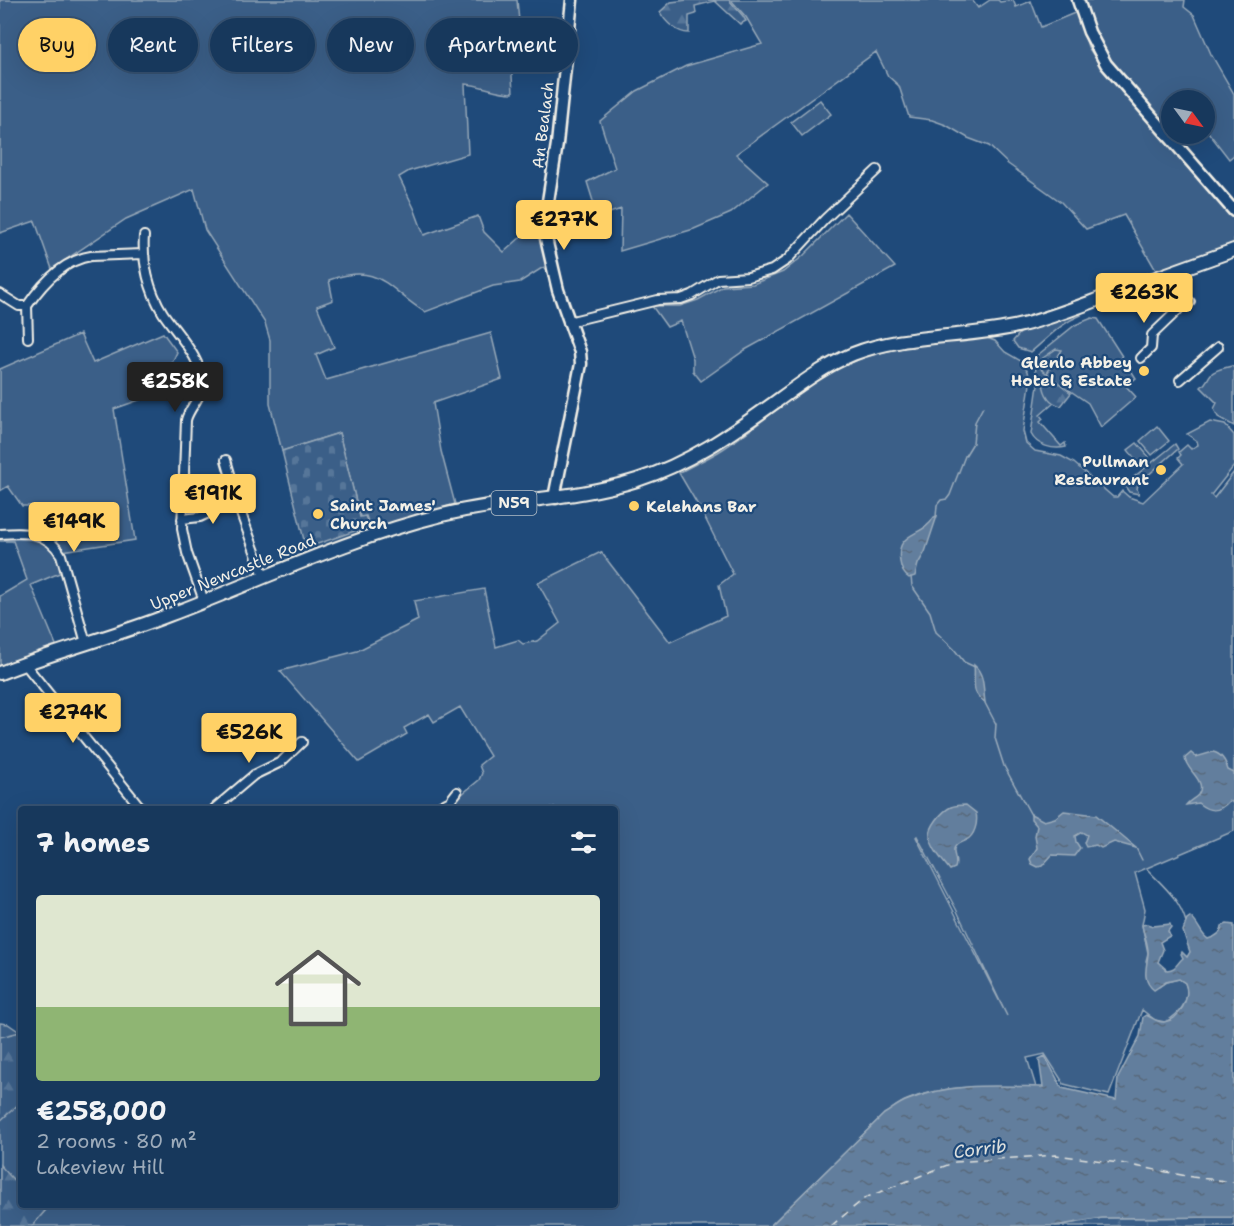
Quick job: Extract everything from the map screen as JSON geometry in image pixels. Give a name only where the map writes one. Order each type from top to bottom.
[{"type":"main road","name":"Upper Newcastle Road","points":[[0,673],[24,663],[141,626],[264,576],[419,521],[465,509],[555,498],[652,476],[692,458],[815,375],[852,355],[894,343],[971,334],[1029,323],[1234,250]]},
{"type":"street","name":"An Bealach","points":[[555,498],[581,364],[580,352],[555,279],[545,225],[558,139],[572,0]]},
{"type":"street","points":[[1078,0],[1089,32],[1106,64],[1234,211]]},
{"type":"street","points":[[568,322],[658,300],[681,299],[718,279],[748,277],[772,270],[787,260],[825,219],[877,170]]},
{"type":"street","points":[[144,236],[143,254],[159,305],[192,355],[202,382],[200,393],[188,412],[185,428],[182,519],[187,552],[204,601]]},
{"type":"street","points":[[28,338],[27,306],[49,281],[76,260],[91,256],[143,254]]},
{"type":"street","points":[[0,294],[19,306],[27,306]]},
{"type":"street","points":[[1171,296],[1180,306]]},
{"type":"street","points":[[1141,358],[1151,348],[1152,335],[1180,306],[1190,302]]},
{"type":"street","points":[[1180,380],[1218,347]]},
{"type":"street","points":[[226,460],[236,500],[264,576]]},
{"type":"street","points":[[182,519],[200,518],[236,500]]},
{"type":"street","points":[[0,534],[43,536],[54,544],[61,555],[86,643]]},
{"type":"street","points":[[24,663],[139,806]]},
{"type":"street","points":[[218,806],[250,778],[281,762],[302,742]]},
{"type":"street","points":[[441,806],[450,801],[457,792]]},
{"type":"green space","points":[[0,0],[517,0],[519,18],[426,18],[426,72],[512,72],[513,93],[465,84],[468,154],[409,171],[399,177],[424,235],[478,216],[484,232],[504,252],[539,221],[548,266],[520,282],[493,286],[425,312],[382,280],[360,274],[346,275],[329,280],[333,300],[317,306],[334,347],[316,355],[326,380],[491,333],[502,379],[433,403],[441,451],[455,504],[371,530],[366,516],[360,518],[339,433],[282,451],[270,404],[270,340],[265,323],[205,230],[194,189],[126,219],[52,269],[35,221],[0,233]]},
{"type":"green space","points":[[729,0],[746,21],[740,24],[715,1],[695,6],[696,14],[689,16],[689,33],[680,31],[668,23],[660,12],[671,2]]},
{"type":"green space","points":[[731,0],[972,0],[978,8],[990,0],[1000,2],[1013,0],[1016,7],[1031,1],[1041,27],[1077,12],[1088,47],[1161,132],[1161,144],[1171,144],[1234,215],[1234,243],[1157,272],[1124,215],[1086,229],[1061,202],[1008,164],[989,146],[968,138],[946,125],[932,120],[909,117],[899,86],[888,76],[876,52],[736,154],[768,183],[731,213],[694,229],[620,251],[621,209],[598,217],[587,182],[615,168],[600,121],[637,91],[686,66],[762,44],[746,17]]},
{"type":"green space","points":[[1083,0],[1185,0],[1184,7],[1194,15],[1211,54],[1234,94],[1234,155],[1229,159],[1215,141],[1215,90],[1161,90],[1161,119],[1113,64],[1090,24]]},
{"type":"green space","points":[[820,100],[831,114],[802,136],[791,122]]},
{"type":"green space","points":[[846,213],[895,267],[745,350],[701,381],[693,371],[693,359],[681,321],[667,327],[652,306],[680,306],[698,300],[723,286],[753,284],[783,272],[803,256]]},
{"type":"green space","points":[[1079,313],[1081,315],[1061,327],[1031,352],[1018,348],[1013,341],[1022,331]]},
{"type":"green space","points":[[1092,318],[1098,319],[1136,378],[1126,386],[1136,397],[1101,427],[1088,403],[1069,390],[1040,415],[1043,419],[1040,422],[1061,446],[1065,443],[1066,447],[1046,446],[1037,442],[1031,434],[1038,385],[1034,358],[1075,325]]},
{"type":"green space","points":[[163,333],[177,352],[161,386],[153,395],[114,409],[135,540],[62,551],[56,541],[74,530],[72,510],[54,509],[48,513],[43,506],[22,506],[8,486],[0,491],[0,369],[80,334],[93,363]]},
{"type":"green space","points":[[987,338],[995,341],[1005,352],[1021,361],[1028,371],[1030,384],[1023,431],[1026,443],[1035,451],[1061,456],[1074,463],[1113,497],[1117,497],[1122,491],[1129,497],[1143,502],[1183,464],[1178,458],[1181,455],[1179,452],[1187,445],[1191,449],[1198,445],[1197,441],[1187,434],[1210,422],[1225,425],[1234,435],[1234,466],[1211,495],[1214,498],[1234,472],[1234,831],[1135,873],[1145,909],[1142,925],[1148,953],[1146,961],[1159,987],[1166,982],[1179,979],[1185,983],[1187,995],[1179,1011],[1165,1022],[1155,1020],[1142,1010],[1109,1095],[1064,1084],[1045,1054],[1027,1058],[1036,1087],[954,1088],[907,1100],[884,1114],[770,1226],[32,1226],[48,1208],[618,1208],[618,806],[447,806],[479,780],[482,773],[479,765],[490,756],[460,707],[434,722],[429,714],[404,728],[407,734],[359,762],[280,671],[357,651],[418,620],[414,601],[484,589],[496,647],[518,640],[523,644],[537,641],[560,623],[538,583],[601,552],[670,642],[726,616],[719,585],[733,574],[702,512],[679,473],[723,449],[831,372],[881,353],[934,343]],"holes":[[[917,836],[957,911],[1007,1016],[916,837]]]},
{"type":"green space","points":[[1056,349],[1062,350],[1047,373],[1071,393],[1061,406],[1053,403],[1046,394],[1043,382],[1052,378],[1038,366],[1043,358]]},
{"type":"green space","points":[[1232,366],[1234,368],[1234,426],[1218,417],[1214,409],[1217,403],[1201,387],[1213,372]]},
{"type":"green space","points":[[1157,426],[1169,441],[1152,455],[1140,441]]},
{"type":"green space","points":[[339,433],[360,517],[365,516],[369,526],[306,548],[282,451]]},
{"type":"green space","points":[[1137,443],[1149,457],[1140,465],[1128,450]]},
{"type":"green space","points":[[1175,444],[1178,449],[1138,484],[1139,494],[1129,492],[1124,485]]},
{"type":"green space","points":[[0,536],[32,537],[47,543],[58,559],[62,572],[31,585],[56,645],[0,666],[0,596],[27,580],[13,541],[0,541]]},
{"type":"green space","points":[[0,1023],[8,1024],[18,1031],[18,1207],[0,1226]]},
{"type":"green space","points":[[18,1032],[18,1105],[0,1121],[0,1037]]},
{"type":"green space","points":[[0,1165],[18,1185],[18,1208],[47,1208],[32,1226],[0,1226]]},
{"type":"green space","points":[[1234,1217],[1234,1226],[1055,1226],[1102,1218]]},
{"type":"water","points":[[937,516],[915,576],[909,578],[900,565],[902,544]]},
{"type":"water","points":[[974,665],[982,677],[985,702],[975,690]]},
{"type":"water","points":[[1213,752],[1221,756],[1228,770],[1234,773],[1234,805],[1229,801],[1221,808],[1214,810],[1198,803],[1186,805],[1198,795],[1200,785],[1185,758],[1191,753],[1196,757]]},
{"type":"water","points":[[966,805],[976,813],[977,820],[972,835],[955,847],[956,865],[950,870],[933,846],[930,833],[937,820],[947,809]]},
{"type":"water","points":[[1064,811],[1096,815],[1136,848],[1114,842],[1101,848],[1096,845],[1086,847],[1084,843],[1087,835],[1082,832],[1075,836],[1080,848],[1074,856],[1052,855],[1042,866],[1032,864],[1030,859],[1037,848],[1035,836],[1037,826],[1031,819],[1031,814],[1044,821],[1055,818]]},
{"type":"water","name":"Corrib","points":[[1190,917],[1208,939],[1216,936],[1222,926],[1234,925],[1234,1217],[1102,1218],[1055,1226],[770,1226],[884,1114],[924,1094],[958,1088],[992,1086],[1043,1087],[1039,1059],[1045,1056],[1062,1088],[1116,1100],[1118,1078],[1140,1036],[1143,1017],[1146,1015],[1161,1022],[1170,1020],[1183,1007],[1186,995],[1185,983],[1179,979],[1166,982],[1154,990],[1147,982],[1148,947],[1142,925],[1170,924],[1168,931],[1170,936],[1160,942],[1163,950],[1158,962],[1167,970],[1175,967],[1183,958],[1182,952],[1187,957],[1190,952],[1183,931]]},
{"type":"waterway","points":[[936,517],[937,505],[950,495],[965,456],[973,443],[975,422],[983,407]]},
{"type":"waterway","points":[[911,577],[912,586],[930,612],[936,632],[964,662],[975,667]]},
{"type":"waterway","points":[[985,703],[996,724],[995,738],[1004,766],[1031,815]]},
{"type":"waterway","points":[[1136,848],[1142,860]]},
{"type":"waterway","points":[[1147,869],[1175,899],[1186,922]]},
{"type":"ferry route","points":[[831,1226],[865,1198],[955,1162],[1056,1155],[1234,1182]]},
{"type":"place","name":"Glenlo Abbey Hotel & Estate","points":[[1144,371]]},
{"type":"place","name":"Pullman Restaurant","points":[[1161,470]]},
{"type":"place","name":"Kelehans Bar","points":[[634,506]]},
{"type":"place","name":"Saint James' Church","points":[[318,514]]}]
